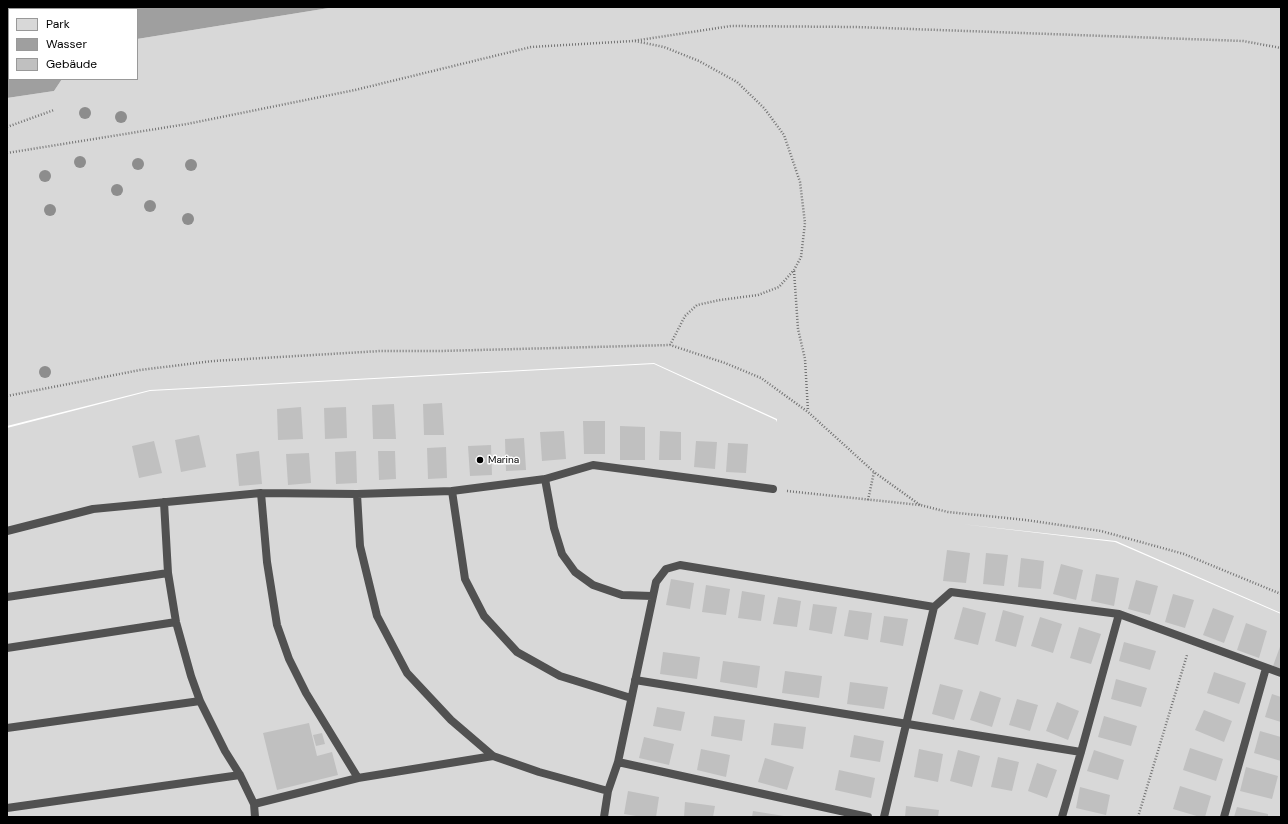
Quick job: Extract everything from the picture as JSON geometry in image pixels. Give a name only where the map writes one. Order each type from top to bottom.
[{"type":"lane","points":[[7,531],[93,509],[260,493],[357,494],[452,491],[545,479],[593,465],[773,489]]},
{"type":"lane","points":[[545,479],[554,528],[562,554],[576,572],[593,585],[622,594],[652,596]]},
{"type":"lane","points":[[452,491],[465,579],[484,616],[517,652],[560,676],[631,698]]},
{"type":"lane","points":[[260,493],[266,562],[277,625],[289,659],[306,694],[358,778]]},
{"type":"lane","points":[[357,494],[360,546],[377,616],[407,673],[451,720],[494,756],[539,772],[608,791]]},
{"type":"lane","points":[[164,502],[168,574],[176,622],[191,676],[200,701],[254,804],[255,817]]},
{"type":"lane","points":[[604,817],[608,791],[618,762],[652,596],[656,582],[666,569],[680,565],[934,607]]},
{"type":"lane","points":[[7,598],[168,574]]},
{"type":"lane","points":[[884,817],[934,607],[951,592],[1119,614],[1191,642],[1281,673]]},
{"type":"lane","points":[[1062,817],[1119,614]]},
{"type":"lane","points":[[7,648],[176,622]]},
{"type":"lane","points":[[1224,817],[1266,668]]},
{"type":"lane","points":[[635,680],[1081,752]]},
{"type":"lane","points":[[7,728],[200,701]]},
{"type":"lane","points":[[254,804],[358,778],[494,756]]},
{"type":"lane","points":[[618,762],[868,817]]},
{"type":"lane","points":[[7,808],[240,775]]},
{"type":"path","points":[[7,153],[187,124],[355,90],[531,47],[633,41],[731,26],[848,27],[1243,40],[1281,48]]},
{"type":"path","points":[[633,41],[664,47],[699,61],[737,82],[764,108],[784,135],[800,182],[805,223],[800,257],[794,270],[779,287],[758,295],[720,300],[697,305],[685,316],[670,345]]},
{"type":"path","points":[[7,126],[54,110]]},
{"type":"path","points":[[794,270],[798,328],[805,360],[808,412]]},
{"type":"path","points":[[7,396],[140,370],[214,361],[380,351],[456,351],[670,345],[725,363],[761,378],[808,412],[874,472],[920,505]]},
{"type":"path","points":[[868,500],[874,472]]},
{"type":"path","points":[[773,489],[920,505],[948,512],[1101,530],[1184,554],[1281,594]]},
{"type":"path","points":[[1138,817],[1191,642]]},
{"type":"green space","points":[[335,7],[1281,7],[1281,613],[1116,541],[961,524],[1115,542],[1281,614],[1281,817],[7,817],[7,428],[150,391],[654,364],[776,420],[777,422],[777,419],[654,363],[150,390],[7,426],[7,98],[54,91],[61,80],[138,80],[138,39]]},
{"type":"water","points":[[7,7],[335,7],[138,39],[138,8],[8,8],[8,80],[61,80],[54,91],[7,98]]},
{"type":"building","points":[[442,403],[444,435],[424,435],[423,404]]},
{"type":"building","points":[[394,404],[396,439],[373,439],[372,405]]},
{"type":"building","points":[[301,407],[303,439],[278,440],[277,409]]},
{"type":"building","points":[[346,407],[347,438],[325,439],[324,408]]},
{"type":"building","points":[[583,421],[605,421],[605,454],[584,454]]},
{"type":"building","points":[[620,426],[645,427],[645,460],[620,460]]},
{"type":"building","points":[[564,431],[566,459],[542,461],[540,432]]},
{"type":"building","points":[[660,431],[681,432],[681,460],[659,460]]},
{"type":"building","points":[[199,435],[206,467],[181,472],[175,440]]},
{"type":"building","points":[[524,438],[526,470],[506,471],[505,439]]},
{"type":"building","points":[[154,441],[162,473],[139,478],[132,446]]},
{"type":"building","points":[[696,441],[717,442],[715,469],[694,467]]},
{"type":"building","points":[[728,443],[748,444],[746,473],[726,472]]},
{"type":"building","name":"Marina","points":[[491,445],[492,475],[470,476],[468,446]]},
{"type":"building","points":[[446,447],[447,478],[428,479],[427,448]]},
{"type":"building","points":[[259,451],[262,484],[239,486],[236,454]]},
{"type":"building","points":[[356,451],[357,483],[336,484],[335,452]]},
{"type":"building","points":[[378,451],[395,451],[396,479],[379,480]]},
{"type":"building","points":[[309,453],[311,483],[288,485],[286,454]]},
{"type":"building","points":[[947,550],[970,553],[966,583],[943,581]]},
{"type":"building","points":[[986,553],[1008,555],[1004,586],[983,584]]},
{"type":"building","points":[[1021,558],[1044,561],[1041,589],[1018,587]]},
{"type":"building","points":[[1061,564],[1083,570],[1076,600],[1053,594]]},
{"type":"building","points":[[1096,574],[1119,578],[1114,606],[1091,601]]},
{"type":"building","points":[[671,579],[694,583],[690,609],[666,605]]},
{"type":"building","points":[[1136,580],[1158,586],[1150,615],[1128,609]]},
{"type":"building","points":[[706,585],[730,589],[726,615],[702,612]]},
{"type":"building","points":[[742,591],[765,595],[761,621],[738,618]]},
{"type":"building","points":[[1173,594],[1194,600],[1185,628],[1165,622]]},
{"type":"building","points":[[778,597],[801,601],[797,627],[773,624]]},
{"type":"building","points":[[813,604],[837,607],[832,634],[809,630]]},
{"type":"building","points":[[963,607],[986,613],[978,645],[954,639]]},
{"type":"building","points":[[1213,608],[1234,616],[1224,643],[1203,635]]},
{"type":"building","points":[[849,610],[872,613],[868,640],[844,636]]},
{"type":"building","points":[[1003,610],[1024,616],[1016,647],[995,641]]},
{"type":"building","points":[[884,616],[908,619],[903,646],[880,642]]},
{"type":"building","points":[[1040,617],[1062,624],[1053,653],[1031,646]]},
{"type":"building","points":[[1246,623],[1267,631],[1259,658],[1237,650]]},
{"type":"building","points":[[1079,627],[1101,634],[1091,664],[1070,658]]},
{"type":"building","points":[[1124,642],[1156,651],[1150,670],[1119,661]]},
{"type":"building","points":[[1281,644],[1281,669],[1273,666]]},
{"type":"building","points":[[663,652],[700,657],[697,679],[660,674]]},
{"type":"building","points":[[723,661],[760,666],[757,688],[720,682]]},
{"type":"building","points":[[785,671],[822,676],[819,698],[782,693]]},
{"type":"building","points":[[1214,672],[1246,683],[1239,704],[1207,693]]},
{"type":"building","points":[[1116,679],[1147,688],[1141,707],[1111,699]]},
{"type":"building","points":[[850,682],[888,687],[884,709],[847,704]]},
{"type":"building","points":[[940,684],[963,690],[954,720],[932,714]]},
{"type":"building","points":[[980,691],[1001,698],[992,727],[970,720]]},
{"type":"building","points":[[1272,694],[1281,697],[1281,722],[1265,717]]},
{"type":"building","points":[[1017,699],[1038,705],[1030,731],[1009,725]]},
{"type":"building","points":[[1057,702],[1079,711],[1068,740],[1046,731]]},
{"type":"building","points":[[657,707],[685,712],[681,731],[653,726]]},
{"type":"building","points":[[1204,710],[1232,721],[1224,742],[1195,730]]},
{"type":"building","points":[[714,716],[745,720],[742,741],[711,736]]},
{"type":"building","points":[[1104,716],[1137,726],[1131,746],[1098,737]]},
{"type":"building","points":[[309,723],[317,756],[332,752],[338,775],[277,790],[263,733]]},
{"type":"building","points":[[774,723],[806,727],[803,749],[771,745]]},
{"type":"building","points":[[1260,731],[1281,737],[1281,761],[1254,753]]},
{"type":"building","points":[[322,733],[325,744],[316,746],[313,735]]},
{"type":"building","points":[[854,735],[884,741],[880,762],[850,757]]},
{"type":"building","points":[[644,737],[674,744],[669,765],[639,758]]},
{"type":"building","points":[[1190,748],[1223,759],[1216,781],[1183,770]]},
{"type":"building","points":[[701,749],[730,755],[726,777],[697,770]]},
{"type":"building","points":[[919,749],[943,754],[938,782],[914,777]]},
{"type":"building","points":[[958,750],[980,756],[972,787],[950,781]]},
{"type":"building","points":[[1094,750],[1124,760],[1118,780],[1087,771]]},
{"type":"building","points":[[998,757],[1019,762],[1012,791],[991,787]]},
{"type":"building","points":[[765,758],[794,767],[787,790],[758,782]]},
{"type":"building","points":[[1037,763],[1057,770],[1047,798],[1028,791]]},
{"type":"building","points":[[1246,767],[1278,776],[1272,799],[1240,791]]},
{"type":"building","points":[[839,770],[875,778],[871,798],[835,790]]},
{"type":"building","points":[[1180,786],[1211,796],[1205,817],[1200,817],[1173,809]]},
{"type":"building","points":[[1080,787],[1110,795],[1106,815],[1076,808]]},
{"type":"building","points":[[628,791],[659,797],[656,817],[642,817],[624,814]]},
{"type":"building","points":[[685,802],[715,806],[713,817],[684,817]]},
{"type":"building","points":[[906,806],[939,810],[938,817],[905,817]]},
{"type":"building","points":[[1237,807],[1268,814],[1268,817],[1234,817]]},
{"type":"building","points":[[753,811],[784,816],[784,817],[752,817]]},
{"type":"place","name":"Marina","points":[[480,460]]}]
